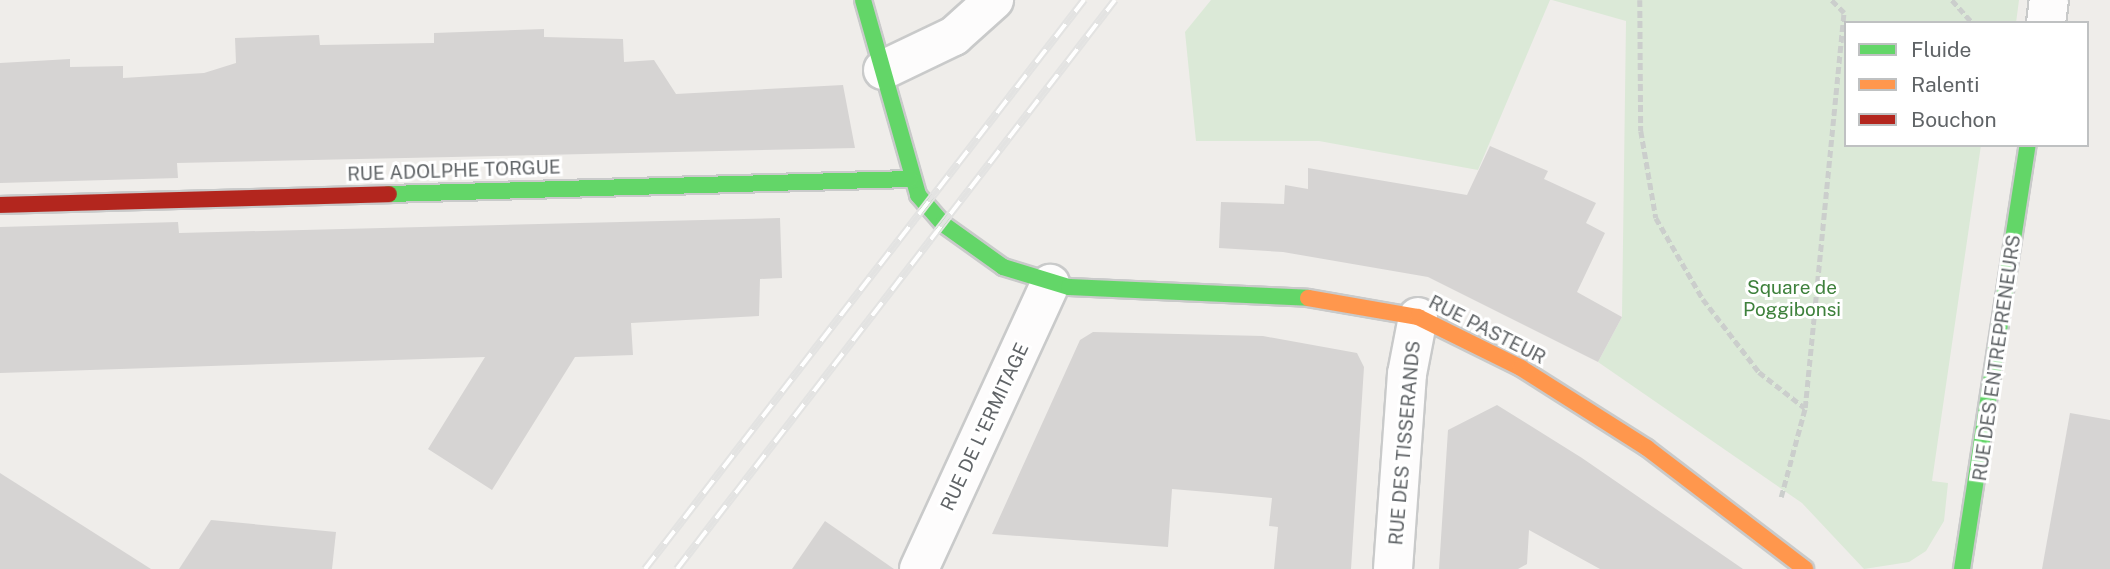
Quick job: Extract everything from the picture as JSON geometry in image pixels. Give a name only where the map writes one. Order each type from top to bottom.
[{"type":"street","name":"RUE PASTEUR","points":[[863,0],[910,178],[926,206],[969,245],[1003,267],[1050,284],[1279,293],[1418,317],[1556,389],[1757,528],[1805,569]]},
{"type":"street","points":[[883,69],[954,36],[994,0]]},
{"type":"street","points":[[2046,21],[2049,0]]},
{"type":"street","name":"RUE DES ENTREPRENEURS","points":[[1962,569],[2028,147]]},
{"type":"street","name":"RUE ADOLPHE TORGUE","points":[[0,205],[910,178]]},
{"type":"street","name":"RUE DE L'ERMITAGE","points":[[919,569],[1050,284]]},
{"type":"street","name":"RUE DES TISSERANDS","points":[[1393,569],[1407,374],[1418,317]]},
{"type":"path","points":[[1640,0],[1641,131],[1656,218],[1703,299],[1759,372],[1805,408]]},
{"type":"path","points":[[1757,528],[1785,491],[1805,408],[1844,13],[1831,0]]},
{"type":"path","points":[[1952,0],[1971,21]]},
{"type":"green space","points":[[1211,0],[1550,0],[1478,170],[1319,141],[1196,141],[1185,32]]},
{"type":"green space","name":"Square de Poggibonsi","points":[[1552,0],[2019,0],[2016,21],[1844,21],[1844,147],[1981,147],[1932,481],[1948,483],[1944,521],[1926,551],[1909,562],[1864,569],[1802,503],[1598,362],[1622,317],[1626,21]]},
{"type":"building","points":[[544,29],[544,37],[623,39],[624,62],[654,60],[676,94],[843,85],[855,148],[177,163],[178,178],[0,183],[0,63],[70,59],[70,67],[123,66],[123,78],[204,73],[236,63],[235,38],[319,35],[320,45],[434,43],[434,33]]},
{"type":"building","points":[[1490,146],[1548,171],[1544,179],[1596,203],[1586,223],[1605,233],[1577,292],[1622,317],[1598,362],[1428,277],[1283,252],[1219,248],[1221,202],[1284,204],[1285,185],[1308,189],[1308,168],[1467,195]]},
{"type":"building","points":[[780,218],[782,278],[760,279],[759,316],[631,323],[633,355],[575,357],[492,490],[428,449],[485,357],[0,373],[0,227],[178,222],[179,233]]},
{"type":"building","points":[[1093,332],[1263,336],[1357,353],[1364,367],[1351,569],[1274,569],[1278,527],[1269,526],[1272,498],[1172,489],[1168,547],[992,534],[1080,340]]},
{"type":"building","points":[[1497,405],[1582,458],[1743,569],[1600,569],[1529,530],[1527,564],[1518,569],[1439,569],[1448,430]]},
{"type":"building","points":[[2070,413],[2110,420],[2110,569],[2042,569]]},
{"type":"building","points":[[0,473],[151,569],[0,569]]},
{"type":"building","points":[[211,520],[336,532],[332,569],[179,569]]},
{"type":"building","points":[[825,521],[894,569],[792,569]]},
{"type":"railway","points":[[645,569],[1084,0]]},
{"type":"railway","points":[[677,569],[1115,0]]},
{"type":"traffic: fast","points":[[863,0],[918,195],[943,224],[1003,267],[1069,287],[1308,298]]},
{"type":"traffic: fast","points":[[1962,569],[2028,147]]},
{"type":"traffic: fast","points":[[389,194],[910,179]]},
{"type":"traffic: slow","points":[[1308,298],[1418,317],[1521,368],[1647,448],[1805,569]]},
{"type":"traffic: jam","points":[[0,205],[389,194]]}]
